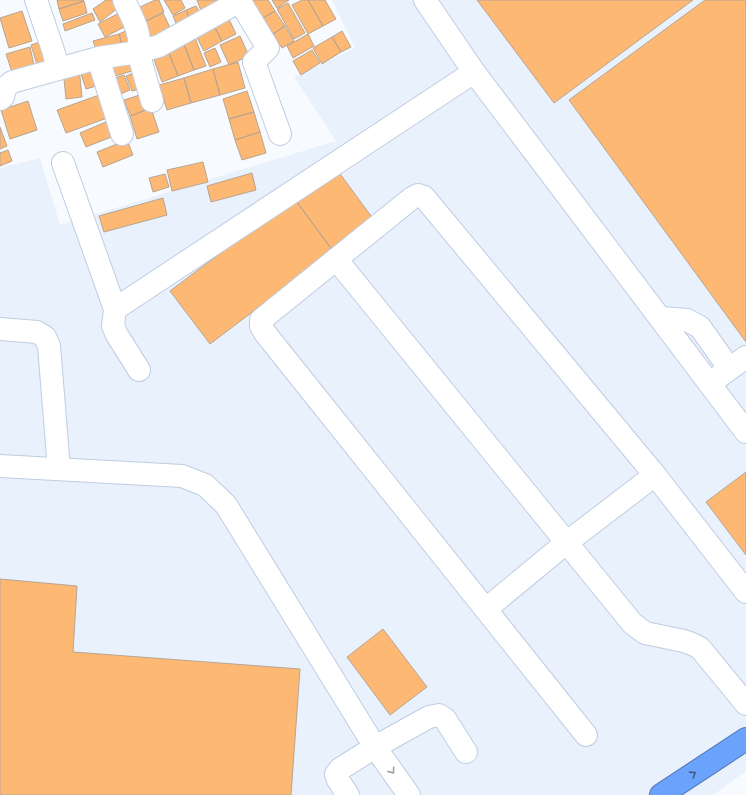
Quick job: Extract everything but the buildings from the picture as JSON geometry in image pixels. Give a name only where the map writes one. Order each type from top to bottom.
[{"type":"highway","points":[[661,795],[746,739]]},
{"type":"street","points":[[36,0],[58,69]]},
{"type":"street","points":[[124,0],[140,39],[138,52],[152,101]]},
{"type":"street","points":[[0,99],[3,97],[5,88],[12,82],[98,58],[138,52],[160,46],[240,0],[268,48],[254,62],[280,134]]},
{"type":"street","points":[[425,0],[474,72],[746,432]]},
{"type":"street","points":[[98,58],[122,134]]},
{"type":"street","points":[[115,309],[474,72]]},
{"type":"street","points":[[63,163],[115,309],[113,326],[139,370]]},
{"type":"street","points":[[586,735],[270,339],[261,326],[261,320],[412,198],[418,195],[424,197],[655,476],[746,592]]},
{"type":"street","points":[[336,259],[632,623],[645,632],[684,641],[700,648],[746,704]]},
{"type":"street","points":[[661,318],[687,320],[700,327],[738,363],[710,383]]},
{"type":"street","points":[[0,329],[37,332],[45,337],[49,346],[59,469]]},
{"type":"street","points":[[0,466],[182,476],[205,485],[226,505],[375,747],[409,795]]},
{"type":"street","points":[[486,609],[566,543],[655,476]]},
{"type":"street","points":[[348,795],[338,780],[336,774],[340,769],[375,747],[429,717],[439,715],[445,719],[466,752]]},
{"type":"shaded area","points":[[332,0],[746,0],[746,771],[713,795],[0,795],[0,168],[40,158],[60,225],[336,141],[294,77],[355,48]]}]
